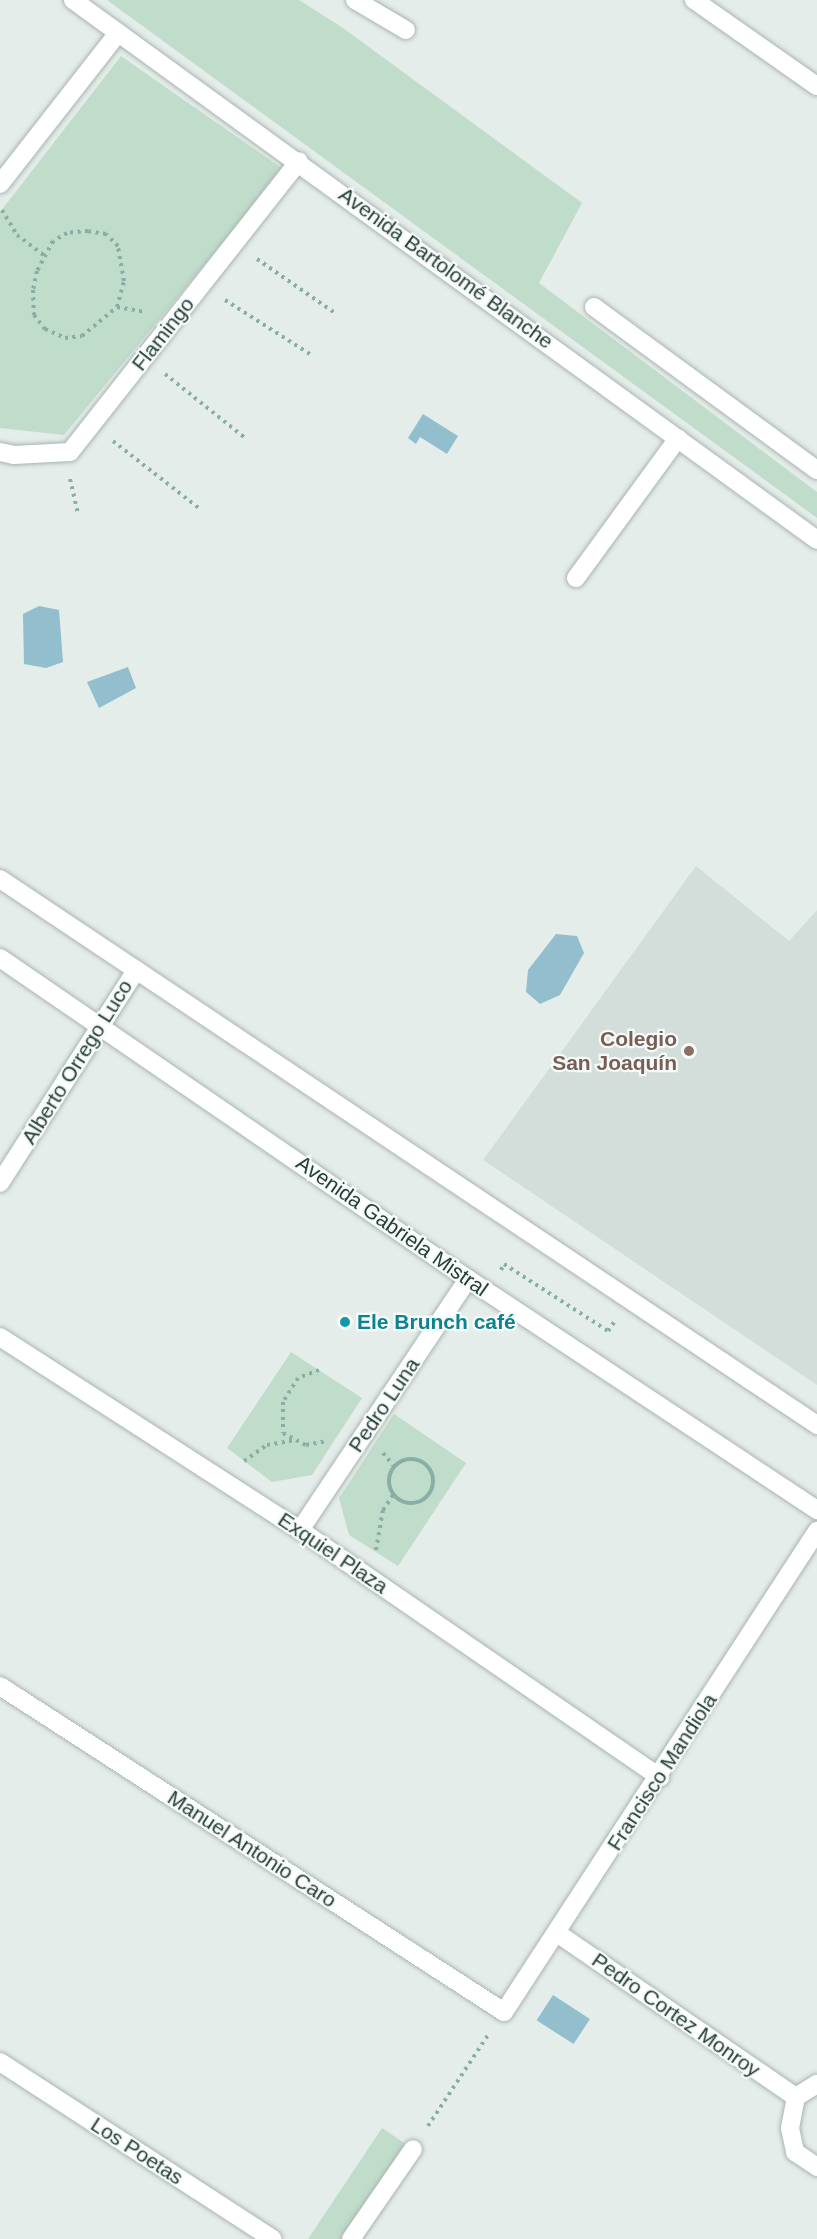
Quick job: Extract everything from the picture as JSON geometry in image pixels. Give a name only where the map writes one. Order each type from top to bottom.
[{"type":"street","name":"Avenida Bartolomé Blanche","points":[[73,0],[299,161],[817,540]]},
{"type":"street","points":[[355,0],[406,30]]},
{"type":"street","points":[[694,0],[817,86]]},
{"type":"street","points":[[0,184],[118,33]]},
{"type":"street","name":"Flamingo","points":[[64,452],[70,452],[92,425],[299,161]]},
{"type":"street","points":[[594,307],[817,470]]},
{"type":"street","points":[[576,578],[678,438]]},
{"type":"street","points":[[0,452],[14,455],[64,452]]},
{"type":"street","points":[[0,879],[628,1301],[817,1425]]},
{"type":"street","name":"Avenida Gabriela Mistral","points":[[0,958],[468,1279],[817,1510]]},
{"type":"street","name":"Alberto Orrego Luco","points":[[0,1184],[136,970]]},
{"type":"street","name":"Pedro Luna","points":[[300,1530],[468,1279]]},
{"type":"street","name":"Exquiel Plaza","points":[[0,1337],[300,1530],[660,1777]]},
{"type":"street","name":"Francisco Mandiola","points":[[504,2012],[660,1777],[817,1531]]},
{"type":"street","name":"Manuel Antonio Caro","points":[[0,1686],[504,2012]]},
{"type":"street","name":"Pedro Cortez Monroy","points":[[557,1933],[795,2097]]},
{"type":"street","name":"Los Poetas","points":[[0,2062],[273,2239]]},
{"type":"street","points":[[817,2084],[795,2097],[790,2128],[795,2152],[817,2167]]},
{"type":"street","points":[[351,2239],[413,2149]]},
{"type":"path","points":[[0,206],[17,235],[44,255]]},
{"type":"path","points":[[68,233],[106,234],[118,246],[124,264],[117,307],[82,336],[65,338],[45,329],[34,315],[33,290],[44,255],[53,241],[68,233]]},
{"type":"path","points":[[235,243],[335,313]]},
{"type":"path","points":[[202,285],[313,356]]},
{"type":"path","points":[[117,307],[132,312],[179,314]]},
{"type":"path","points":[[144,358],[244,436]]},
{"type":"path","points":[[92,425],[200,509]]},
{"type":"path","points":[[64,452],[78,513]]},
{"type":"path","points":[[487,1291],[504,1264],[608,1332],[628,1301]]},
{"type":"path","points":[[319,1370],[298,1378],[283,1402],[283,1433],[306,1445],[365,1434]]},
{"type":"path","points":[[233,1486],[236,1473],[249,1454],[267,1445],[296,1440]]},
{"type":"path","points":[[372,1579],[383,1510],[393,1495],[389,1481],[394,1466],[415,1459],[428,1466],[433,1486],[426,1498],[406,1503],[393,1495]]},
{"type":"path","points":[[413,2149],[504,2012]]},
{"type":"shaded area","name":"Colegio San Joaquín","points":[[696,866],[789,941],[817,910],[817,1385],[483,1160]]},
{"type":"green space","points":[[107,0],[299,0],[343,28],[582,203],[539,283],[817,492],[817,518]]},
{"type":"green space","points":[[121,56],[283,169],[64,435],[0,428],[0,212]]},
{"type":"green space","points":[[291,1352],[362,1398],[312,1475],[272,1482],[227,1448]]},
{"type":"green space","points":[[394,1414],[466,1463],[398,1566],[349,1535],[339,1498]]},
{"type":"green space","points":[[382,2128],[413,2149],[351,2239],[308,2239]]},
{"type":"water","points":[[423,414],[458,436],[447,454],[420,437],[416,444],[408,438]]},
{"type":"water","points":[[39,606],[59,610],[63,662],[46,668],[24,664],[23,614]]},
{"type":"water","points":[[128,667],[136,688],[99,708],[87,682]]},
{"type":"water","points":[[556,934],[577,936],[584,953],[560,995],[540,1004],[526,992],[528,970]]},
{"type":"water","points":[[553,1995],[590,2019],[574,2044],[537,2020]]},
{"type":"place","name":"Colegio San Joaquín","points":[[689,1051]]},
{"type":"place","name":"Ele Brunch café","points":[[345,1322]]}]
